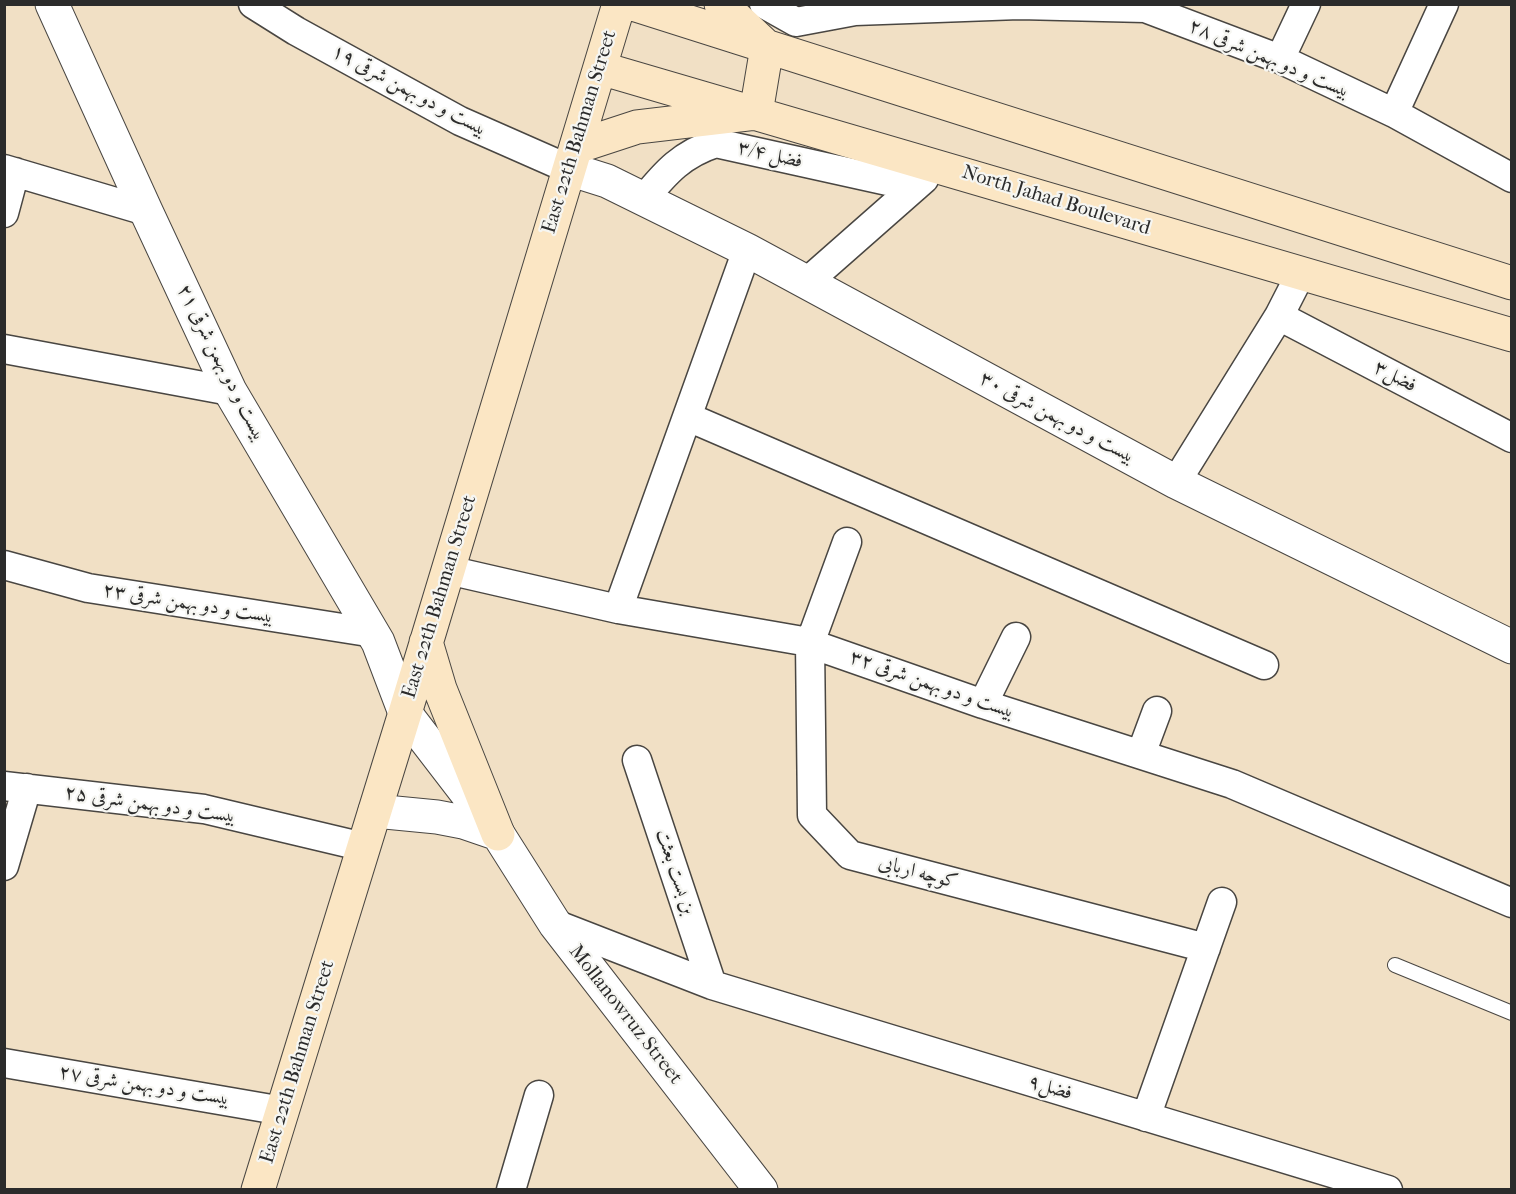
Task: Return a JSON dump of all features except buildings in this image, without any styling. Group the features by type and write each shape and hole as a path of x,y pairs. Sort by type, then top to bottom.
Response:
{"main road":[{"name":"East 22th Bahman Street","path":"258,1190 619,4"},
{"path":"633,4 1512,283"},
{"path":"721,4 767,47"},
{"path":"573,158 637,127 756,113 767,47"},
{"name":"North Jahad Boulevard","path":"600,68 939,166 1300,275 1512,335"},
{"path":"426,642 443,698 498,834"}],"street":[{"name":"بیست و دو بهمن شرقی ۲۱","path":"52,4 230,391 374,633 405,713"},
{"name":"بیست و دو بهمن شرقی ۱۹","path":"253,4 296,31 460,121 573,158"},
{"name":"بیست و دو بهمن شرقی ۲۸","path":"764,4 796,22 855,8 1019,5 1146,6 1280,59 1394,113 1511,184"},
{"path":"1280,59 1306,4"},
{"path":"1394,113 1444,4"},
{"name":"فضل ۳/۴","path":"644,199 678,162 696,150 716,142 915,187"},
{"name":"بیست و دو بهمن شرقی ۳۰","path":"573,158 607,181 747,250 1176,482 1512,648"},
{"path":"807,282 939,166"},
{"path":"4,213 10,170 146,212"},
{"path":"618,609 747,250"},
{"path":"1176,482 1279,316 1300,275"},
{"name":"فضل۳","path":"1279,316 1512,438"},
{"path":"4,350 230,391"},
{"path":"688,417 1264,665"},
{"path":"810,644 846,542"},
{"name":"بیست و دو بهمن شرقی ۲۳","path":"4,565 88,588 374,633"},
{"name":"بیست و دو بهمن شرقی ۳۲","path":"448,570 618,609 810,644 983,704 1232,784 1512,903"},
{"path":"983,704 1016,637"},
{"name":"کوچه اربابی","path":"810,644 812,815 850,855 1206,948"},
{"path":"1142,754 1157,711"},
{"name":"Mollanowruz Street","path":"405,713 498,834 555,924 761,1190"},
{"name":"بن بست بعثت","path":"637,760 712,985"},
{"path":"4,866 16,787"},
{"name":"بیست و دو بهمن شرقی ۲۵","path":"16,787 204,809 364,847"},
{"path":"375,811 437,817 463,822 498,834"},
{"path":"1146,1117 1222,902"},
{"name":"فضل۹","path":"555,924 712,985 1388,1190"},
{"name":"بیست و دو بهمن شرقی ۲۷","path":"4,1063 283,1111"},
{"path":"511,1190 539,1095"}],"lane":[{"path":"1395,965 1512,1012"}]}
